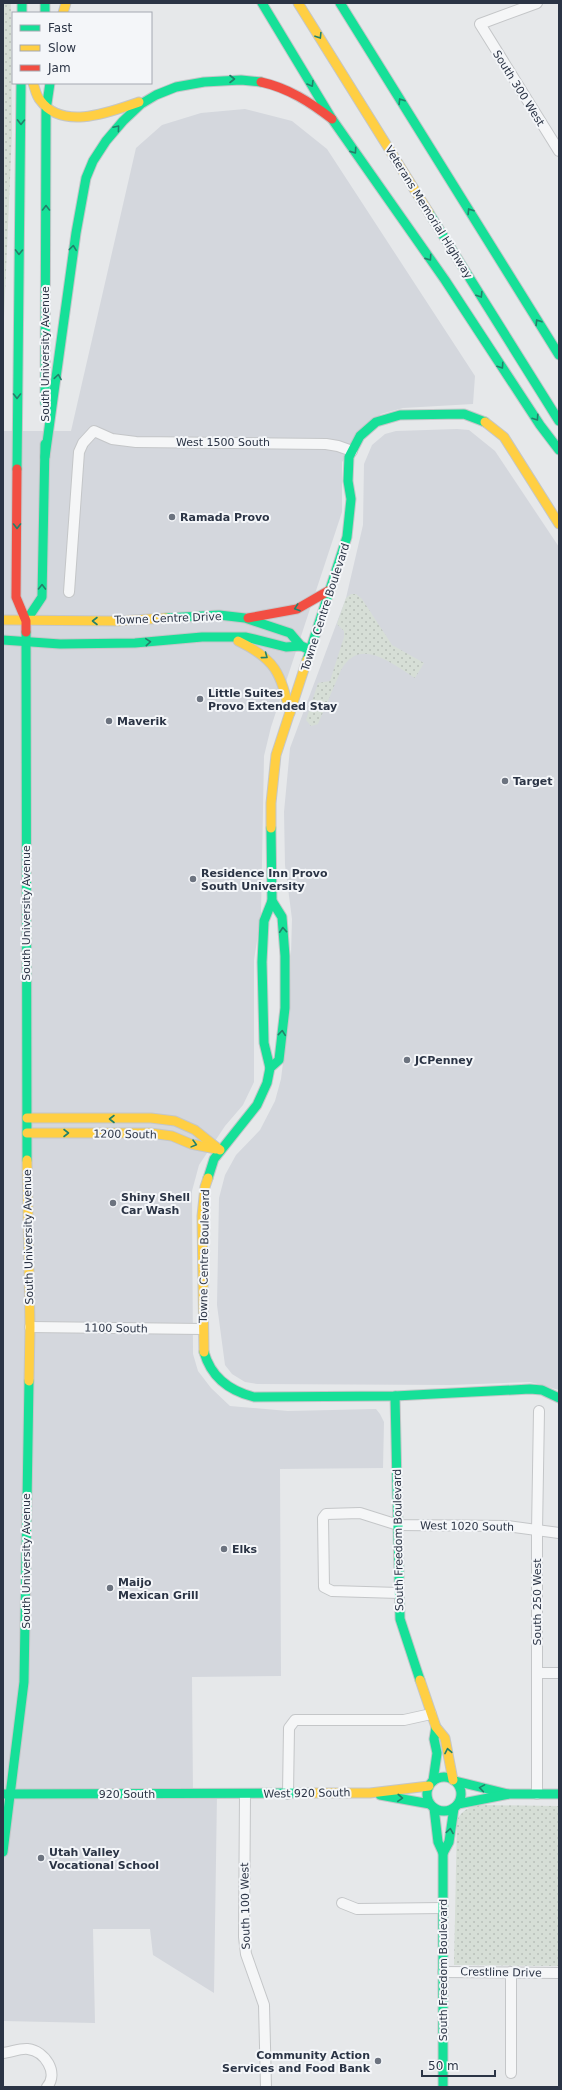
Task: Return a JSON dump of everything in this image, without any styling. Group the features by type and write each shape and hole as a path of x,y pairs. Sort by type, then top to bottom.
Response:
{"main road":[{"path":"262,3 332,119 445,280 540,424 559,450"},
{"name":"Veterans Memorial Highway","path":"298,3 559,421"},
{"path":"340,3 559,355"},
{"path":"33,84 39,102 46,110 63,116 90,116 110,112 179,86 230,79 257,81 286,88 311,101 332,119"},
{"name":"South University Avenue","path":"3,1852 6,1794 22,1701 26,1642 25,1524 30,1327 27,1133 26,621 16,597 21,84"},
{"name":"South University Avenue","path":"26,621 42,597 45,457 46,84"},
{"path":"46,110 50,84"},
{"path":"45,457 59,370 75,234 88,171 98,151 119,126 150,98"},
{"name":"Towne Centre Boulevard","path":"559,524 504,437 491,425 476,417 450,413 400,415 385,418 368,428 360,436 352,451 348,481 350,519 347,537 290,714 278,745 272,779 272,901 282,917 285,998 279,1060 270,1068 267,1082 258,1105 214,1159 208,1174 203,1196 204,1353 209,1366 224,1384 241,1394 266,1398 396,1396 466,1391 530,1389 542,1390 559,1398"},
{"path":"246,618 297,609 330,590"},
{"name":"Towne Centre Drive","path":"3,620 117,621 197,615 246,618 290,632 301,646"},
{"name":"Towne Centre Drive","path":"3,640 60,644 135,643 202,637 246,637 286,647 301,646 311,650"},
{"path":"230,637 267,656 276,668 290,714"},
{"path":"270,1068 264,1043 262,969 264,921 272,901"},
{"name":"1200 South","path":"27,1118 151,1118 175,1122 195,1130 220,1150"},
{"name":"1200 South","path":"27,1133 150,1133 172,1136 191,1144 220,1150"},
{"name":"South Freedom Boulevard","path":"396,1396 399,1592 402,1626 431,1714 436,1727 445,1738 454,1780"},
{"name":"South Freedom Boulevard","path":"431,1784 437,1753 434,1739 436,1727"},
{"path":"509,1794 454,1780 439,1778 431,1784 427,1793 432,1806 444,1811 456,1806 509,1794 559,1794"},
{"path":"454,1780 461,1794 456,1806"},
{"name":"West 920 South","path":"245,1794 370,1792 431,1784"},
{"name":"West 920 South","path":"370,1792 432,1806"},
{"name":"920 South","path":"6,1794 245,1794"},
{"name":"South Freedom Boulevard","path":"432,1806 438,1842 443,1853 443,2087"},
{"name":"South Freedom Boulevard","path":"443,1853 449,1842 456,1806"}],"street":[{"name":"South 300 West","path":"536,3 480,24 559,152"},
{"name":"West 1500 South","path":"69,592 79,452 83,443 94,431 112,439 136,442 326,444 352,451"},
{"name":"1100 South","path":"30,1327 203,1329"},
{"name":"South 250 West","path":"537,1794 537,1531 539,1411"},
{"name":"West 1020 South","path":"399,1592 326,1589 324,1587 323,1518 326,1514 360,1513 398,1525 507,1526 559,1533"},
{"path":"537,1673 559,1673"},
{"path":"288,1794 289,1728 295,1720 404,1720 431,1714"},
{"name":"South 100 West","path":"245,1794 244,1938 246,1954 264,2005 266,2087"},
{"path":"342,1903 357,1909 443,1908"},
{"name":"Crestline Drive","path":"443,1972 559,1973"},
{"path":"511,1972 511,2072"},
{"path":"3,2053 28,2049 42,2055 49,2063 51,2074 50,2084 47,2087"}],"shaded area":[{"path":"3,3 11,3 12,133 3,341"},
{"path":"245,109 292,121 327,149 475,376 473,404 403,408 381,414 342,462 342,512 271,727 264,756 261,915 254,960 254,1082 243,1105 225,1126 199,1165 192,1191 193,1354 198,1371 211,1388 230,1406 288,1411 376,1409 384,1422 383,1468 280,1469 281,1676 192,1677 193,1794 217,1794 214,1993 153,1955 150,1929 93,1929 95,2023 3,2021 3,431 71,431 136,148 162,125 201,113"},
{"path":"469,430 495,451 559,547 559,1390 530,1382 450,1385 257,1384 245,1382 232,1374 225,1365 217,1305 219,1198 225,1175 236,1155 260,1130 275,1101 281,1079 290,991 292,919 285,865 284,812 290,748 346,598 363,525 364,464 372,445 385,434 396,431"},
{"path":"351,594 356,594 362,599 392,645 424,663 415,678 386,660 376,656 367,654 357,655 349,660 341,670 318,724 311,726 306,720 318,683 330,681 344,637 344,631 337,624 346,598"},
{"path":"480,1805 559,1806 559,1966 454,1965 457,1820 466,1810"}],"traffic: fast":[{"path":"22,3 22,12"},
{"path":"45,3 45,12"},
{"path":"262,3 332,119 445,280 540,425 559,450"},
{"path":"340,3 559,355"},
{"path":"45,457 76,233 86,178 93,161 106,141 123,121 141,104 156,95 176,87 204,82 241,80 261,82"},
{"path":"17,469 21,84"},
{"path":"45,403 46,110 50,84"},
{"path":"429,213 559,421"},
{"path":"307,660 347,537 351,499 348,481 349,457 360,436 376,422 400,415 464,414 485,422"},
{"path":"26,621 42,597 45,444"},
{"path":"166,618 219,615 245,618 290,633 301,646"},
{"path":"26,632 27,1160"},
{"path":"3,640 60,644 135,643 202,637 246,637 286,647 301,646 311,650"},
{"path":"208,1178 214,1159 257,1105 267,1083 270,1068 279,1060 285,1008 285,956 282,917 272,901 271,828"},
{"path":"270,1068 264,1043 262,962 264,921 272,901"},
{"path":"204,1352 211,1369 223,1382 237,1391 254,1397 395,1396 530,1389 542,1390 559,1398"},
{"path":"3,1852 24,1682 29,1381"},
{"path":"395,1396 400,1619 420,1680"},
{"path":"433,1781 437,1753 434,1739 436,1727"},
{"path":"447,1777 456,1782 460,1787 461,1794 460,1801 456,1806 451,1810 441,1811 437,1810 428,1801 427,1791 428,1787 437,1778 447,1777"},
{"path":"455,1781 508,1794"},
{"path":"3,1794 310,1793"},
{"path":"458,1804 509,1794 559,1794"},
{"path":"380,1795 430,1804"},
{"path":"434,1808 438,1842 443,1853 443,2087"},
{"path":"443,1853 449,1842 454,1808"}],"traffic: slow":[{"path":"63,12 66,3"},
{"path":"298,3 429,213"},
{"path":"33,84 40,100 49,109 61,115 73,117 101,114 139,102"},
{"path":"485,422 504,437 559,524"},
{"path":"3,620 117,621 166,618"},
{"path":"238,641 261,655 275,669 283,688 290,713"},
{"path":"271,828 271,803 276,755 307,660"},
{"path":"27,1118 151,1118 175,1121 195,1130 220,1150"},
{"path":"27,1133 150,1133 172,1136 191,1144 216,1149"},
{"path":"27,1160 30,1327 29,1381"},
{"path":"204,1352 202,1216 205,1187 208,1178"},
{"path":"420,1680 436,1727 445,1738 453,1780"},
{"path":"310,1793 370,1793 429,1786"}],"traffic: jam":[{"path":"261,82 298,96 332,119"},
{"path":"17,469 16,597 26,621 26,632"},
{"path":"248,618 297,609 330,590"}],"place":[{"name":"Ramada Provo","path":"172,517"},
{"name":"Little Suites Provo Extended Stay","path":"200,699"},
{"name":"Maverik","path":"109,721"},
{"name":"Target","path":"505,781"},
{"name":"Residence Inn Provo South University","path":"193,879"},
{"name":"JCPenney","path":"407,1060"},
{"name":"Shiny Shell Car Wash","path":"113,1203"},
{"name":"Elks","path":"224,1549"},
{"name":"Maijo Mexican Grill","path":"110,1588"},
{"name":"Utah Valley Vocational School","path":"41,1858"},
{"name":"Community Action Services and Food Bank","path":"378,2061"}]}
